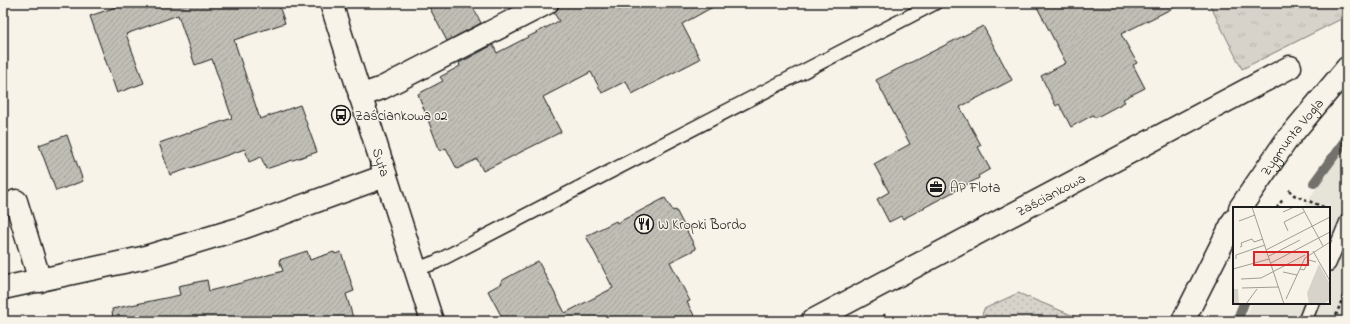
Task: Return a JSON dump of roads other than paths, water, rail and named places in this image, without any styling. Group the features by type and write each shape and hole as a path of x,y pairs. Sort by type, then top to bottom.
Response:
{"street":[{"name":"Syta","path":"330,3 432,321"},
{"path":"360,96 382,88 547,3"},
{"name":"Zaściankowa","path":"812,321 1290,67"},
{"name":"Zygmunta Vogla","path":"1241,207 1286,141 1347,68"},
{"path":"3,288 149,256 245,227 385,176"},
{"path":"16,201 40,281"},
{"path":"1182,321 1233,222"}],"lane":[{"path":"415,270 457,251 935,3"},
{"path":"1330,262 1347,221"},
{"path":"1304,321 1312,304"}],"waterway":[{"path":"1314,183 1347,138"},
{"path":"1237,321 1244,304"}],"place":[{"name":"Zaściankowa 02","path":"341,115"},
{"name":"AP Flota","path":"936,187"},
{"name":"W Kropki Bordo","path":"644,224"}]}
